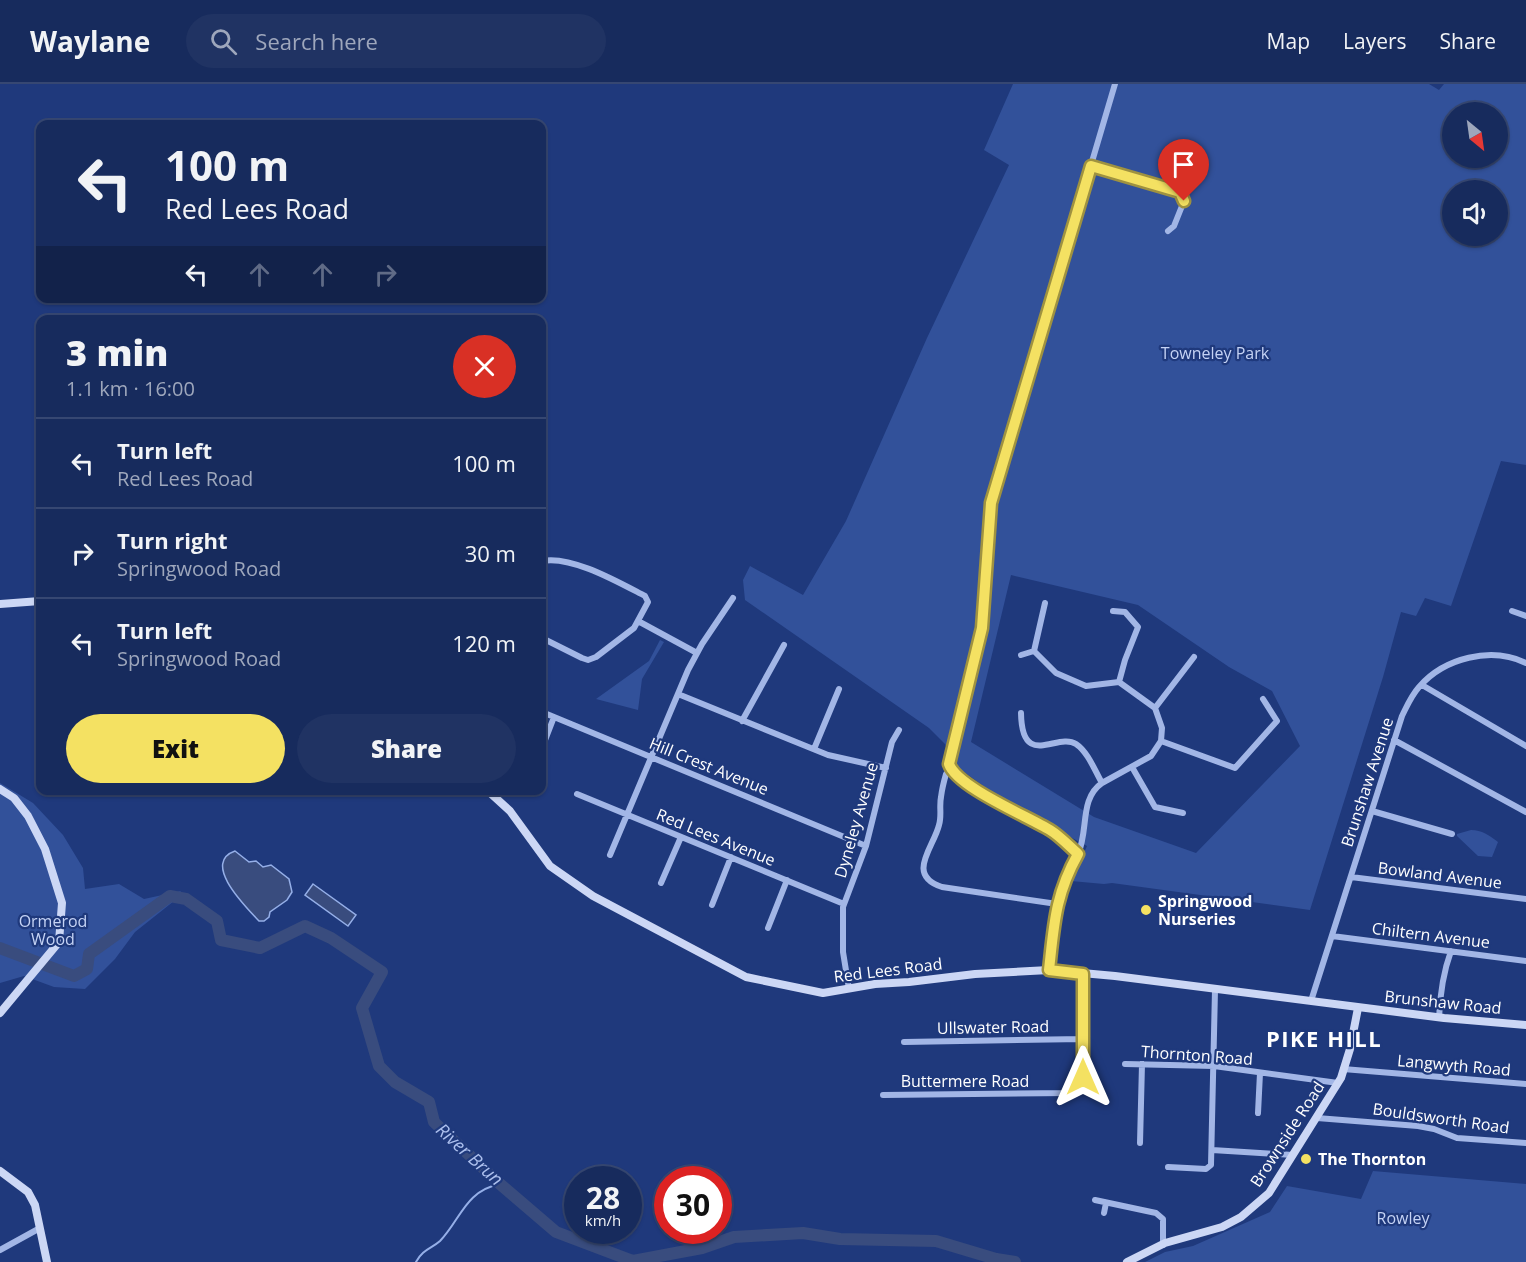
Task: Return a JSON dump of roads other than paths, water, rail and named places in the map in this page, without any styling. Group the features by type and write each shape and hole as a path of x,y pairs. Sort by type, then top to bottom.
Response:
{"street":[{"path":"1078,854 1052,831 979,792 956,773 949,764 982,628 991,503 1115,84"},
{"path":"1091,166 1180,192 1184,201 1174,226 1168,231"},
{"path":"546,560 554,558 602,574 645,596 648,602 638,621 626,634 596,657 588,660 546,640"},
{"path":"610,855 697,653 733,598"},
{"path":"0,604 36,601"},
{"path":"1034,651 1045,603"},
{"path":"1113,611 1125,612 1138,627 1119,682"},
{"path":"1512,611 1526,616"},
{"path":"638,621 697,653"},
{"path":"742,721 784,645"},
{"path":"1021,655 1034,651"},
{"path":"1034,651 1056,673 1086,686 1119,682 1155,708 1162,728 1161,741 1151,756 1102,783 1089,798 1083,844 1066,876 1057,904 1049,970"},
{"name":"Brunshaw Avenue","path":"1311,1001 1394,740 1412,696 1437,672 1471,657 1503,655 1526,663"},
{"path":"1155,708 1194,657"},
{"path":"1422,685 1526,746"},
{"path":"814,749 839,689"},
{"path":"678,694 828,755 886,768"},
{"path":"1161,741 1234,768 1277,721 1263,699"},
{"name":"Hill Crest Avenue","path":"546,714 866,846"},
{"path":"1021,714 1021,729 1028,741 1040,746 1071,742 1078,745 1102,783"},
{"path":"546,738 554,717"},
{"name":"Dyneley Avenue","path":"849,989 843,952 844,904 866,846 895,735 899,730"},
{"path":"1394,740 1526,812"},
{"path":"1132,767 1155,807 1183,813"},
{"path":"946,774 940,798 940,822 923,866 925,876 932,884 942,887 1057,904"},
{"path":"0,789 14,798 28,816 45,849 62,903 59,942 0,1012"},
{"name":"Red Lees Avenue","path":"578,794 844,904"},
{"name":"Red Lees Road","path":"492,795 510,812 550,866 592,896 746,977 823,993 875,984 975,974 1049,970 1115,976 1358,1008"},
{"path":"1372,811 1452,834"},
{"path":"661,883 681,837"},
{"path":"712,905 730,857"},
{"name":"Bowland Avenue","path":"1351,877 1526,899"},
{"path":"768,928 787,880"},
{"name":"Chiltern Avenue","path":"1332,936 1526,961"},
{"path":"1439,1018 1445,968 1451,951"},
{"path":"1083,974 1083,1039"},
{"path":"1168,1167 1206,1169 1211,1165 1215,990"},
{"name":"Brunshaw Road","path":"1358,1008 1526,1026"},
{"name":"Brownside Road","path":"1127,1262 1163,1245 1222,1227 1241,1217 1269,1193 1338,1083 1350,1049 1358,1008"},
{"name":"Ullswater Road","path":"904,1042 1083,1039"},
{"name":"Buttermere Road","path":"883,1095 1079,1091 1083,1039"},
{"name":"Thornton Road","path":"1125,1064 1214,1066 1338,1083"},
{"path":"1140,1143 1142,1064"},
{"name":"Langwyth Road","path":"1344,1069 1526,1084"},
{"path":"1258,1113 1260,1072"},
{"name":"Bouldsworth Road","path":"1317,1118 1418,1126 1434,1129 1457,1138 1526,1143"},
{"path":"1212,1150 1293,1155"},
{"path":"0,1171 28,1192 35,1205 47,1262"},
{"path":"1095,1200 1161,1216 1163,1245"},
{"path":"1104,1214 1106,1203"},
{"path":"0,1250 40,1228"}],"waterway":[{"name":"River Brun","path":"0,948 74,976 87,969 89,954 170,896 186,899 217,921 221,940 260,948 305,926 331,938 382,972 362,1008 379,1066 395,1082 429,1102 434,1122 500,1184 556,1232 633,1261 702,1248 734,1237 803,1233 840,1239 936,1241 996,1259 1015,1262"},
{"path":"416,1262 424,1252 447,1233 471,1199 488,1188 500,1184"}],"place":[{"name":"Springwood Nurseries","path":"1146,910"},
{"name":"The Thornton","path":"1306,1159"}],"district":[{"name":"PIKE HILL","path":"1324,1038"}],"park label":[{"name":"Towneley Park","path":"1215,353"},
{"name":"Ormerod Wood","path":"53,930"},
{"name":"Rowley","path":"1403,1218"}]}
